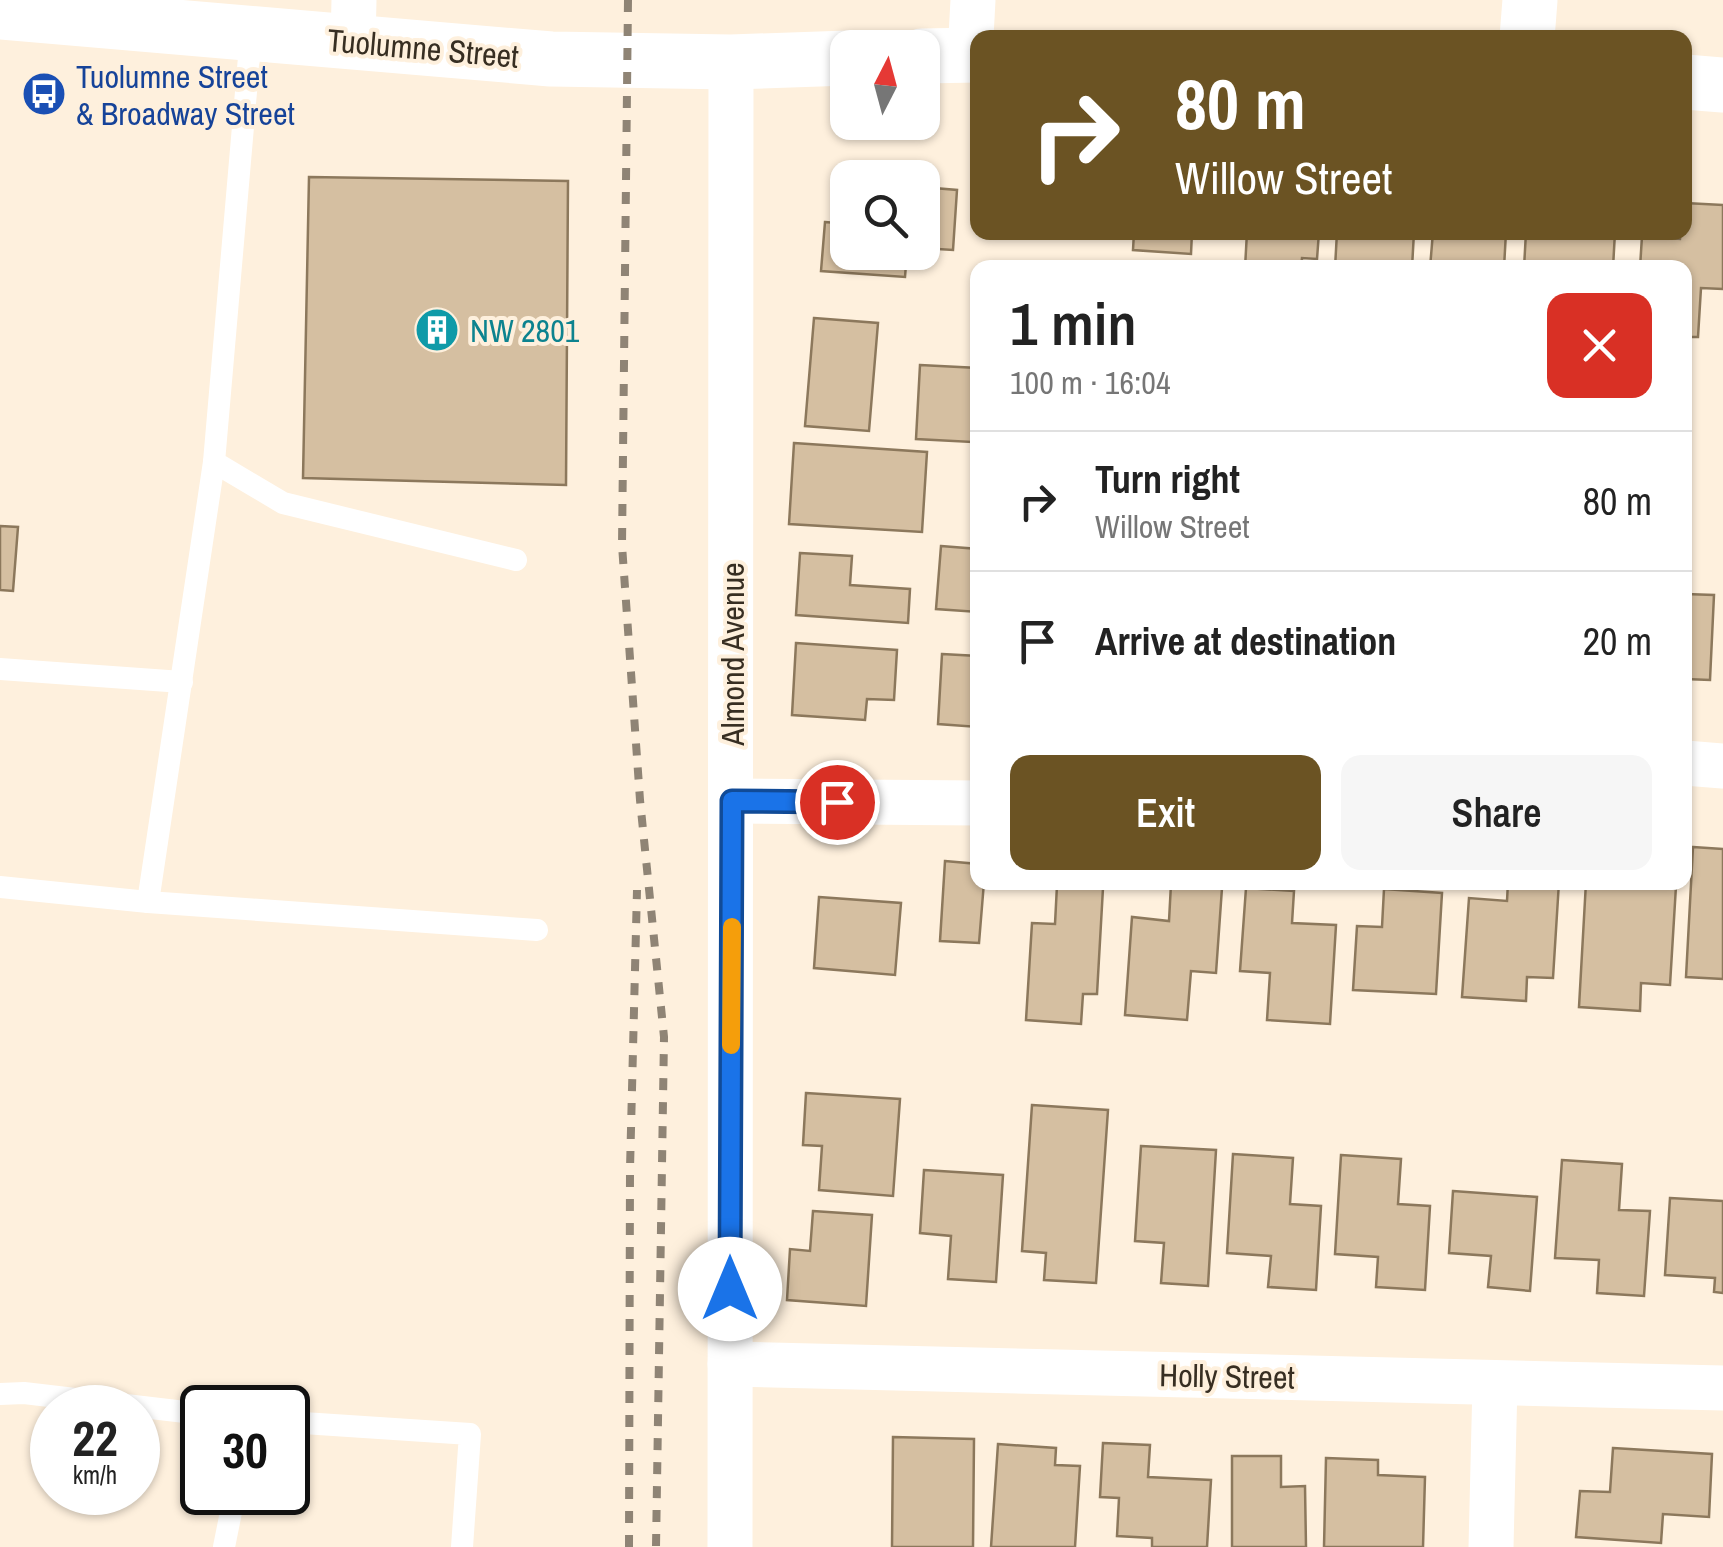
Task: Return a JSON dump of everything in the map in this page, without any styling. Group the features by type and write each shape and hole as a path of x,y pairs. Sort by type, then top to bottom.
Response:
{"main road":[{"path":"1528,30 1530,0"},
{"name":"Tuolumne Street","path":"0,12 251,34 353,22 552,59 730,62 830,59"},
{"path":"1692,83 1723,85"}],"street":[{"path":"957,55 972,0"},
{"name":"Almond Avenue","path":"730,62 730,1547"},
{"path":"1692,764 1723,766"},
{"path":"732,801 970,803"},
{"name":"Holly Street","path":"730,1364 1723,1388"},
{"path":"1491,1547 1495,1383"}],"lane":[{"path":"148,902 214,462 251,34"},
{"path":"214,462 284,503 516,560"},
{"path":"0,670 182,682"},
{"path":"0,887 148,902 537,930"},
{"path":"12,1393 180,1412"},
{"path":"310,1423 470,1434 462,1547"},
{"path":"224,1547 231,1515"}],"building":[{"name":"NW 2801","path":"309,177 568,181 566,485 303,478"},
{"path":"940,189 957,190 953,250 940,249"},
{"path":"1692,203 1723,205 1723,289 1701,288 1698,337 1692,337 1692,260 1640,260 1642,240 1692,240"},
{"path":"825,222 830,222 830,270 906,270 905,277 821,271"},
{"path":"1134,240 1192,240 1191,254 1133,250"},
{"path":"1247,240 1318,240 1317,259 1245,260"},
{"path":"1337,240 1414,240 1412,260 1335,260"},
{"path":"1432,240 1506,240 1504,260 1431,260"},
{"path":"1526,240 1615,240 1613,260 1524,260"},
{"path":"814,318 878,323 869,431 805,426"},
{"path":"920,365 970,368 970,442 916,439"},
{"path":"794,443 927,452 922,532 789,524"},
{"path":"0,526 18,527 13,591 0,590"},
{"path":"941,546 970,548 970,611 936,609"},
{"path":"800,553 852,556 850,585 910,589 908,623 796,615"},
{"path":"1692,594 1714,595 1710,680 1692,679"},
{"path":"796,643 897,650 894,700 867,699 865,720 792,715"},
{"path":"942,654 970,656 970,726 938,724"},
{"path":"1693,847 1723,849 1723,979 1686,977"},
{"path":"945,861 970,863 970,890 983,890 979,943 940,941"},
{"path":"1057,890 1103,890 1097,994 1083,994 1081,1024 1026,1020 1032,923 1055,924"},
{"path":"1171,890 1222,890 1216,973 1191,971 1187,1020 1125,1015 1132,917 1169,921"},
{"path":"1246,890 1294,891 1292,923 1336,925 1330,1024 1267,1020 1270,973 1240,971"},
{"path":"1384,890 1442,893 1436,994 1353,990 1357,926 1382,927"},
{"path":"1508,890 1558,890 1553,978 1527,977 1526,1001 1462,997 1469,898 1507,901"},
{"path":"1586,890 1676,890 1670,985 1641,983 1640,1011 1579,1007"},
{"path":"819,897 901,903 895,975 814,968"},
{"path":"806,1093 900,1099 893,1196 819,1190 822,1146 803,1145"},
{"path":"1032,1105 1108,1110 1096,1283 1044,1280 1046,1253 1022,1251"},
{"path":"1141,1146 1216,1150 1208,1286 1161,1283 1164,1243 1135,1241"},
{"path":"1233,1154 1293,1158 1290,1204 1321,1206 1316,1290 1268,1287 1271,1256 1227,1253"},
{"path":"1341,1155 1401,1159 1398,1204 1430,1206 1425,1290 1376,1287 1378,1257 1335,1254"},
{"path":"1562,1160 1622,1164 1619,1210 1650,1211 1644,1296 1597,1293 1599,1260 1555,1258"},
{"path":"924,1170 1003,1175 996,1282 948,1279 951,1236 920,1233"},
{"path":"1453,1191 1537,1197 1530,1291 1488,1287 1491,1256 1449,1253"},
{"path":"1670,1198 1723,1201 1723,1293 1714,1292 1715,1278 1665,1275"},
{"path":"813,1211 872,1215 866,1306 787,1300 790,1249 810,1251"},
{"path":"893,1437 974,1439 973,1547 892,1547"},
{"path":"1103,1443 1150,1445 1148,1477 1211,1480 1207,1547 1152,1547 1152,1538 1117,1536 1119,1498 1100,1497"},
{"path":"998,1444 1056,1448 1055,1465 1080,1466 1075,1547 991,1547"},
{"path":"1613,1448 1712,1454 1709,1517 1663,1514 1661,1543 1576,1537 1580,1491 1610,1492"},
{"path":"1232,1456 1281,1456 1281,1487 1305,1486 1306,1547 1232,1547"},
{"path":"1326,1458 1378,1460 1378,1475 1425,1477 1423,1547 1324,1547"}],"railway":[{"path":"628,0 622,545 640,800 664,1037 656,1547"},
{"path":"629,1547 630,1169 637,890"}],"slow traffic":[{"path":"731,1045 732,927"}],"place":[{"name":"Tuolumne Street & Broadway Street","path":"44,94"},
{"name":"NW 2801","path":"437,330"}],"route":[{"path":"730,1289 732,801 837,802"}]}
